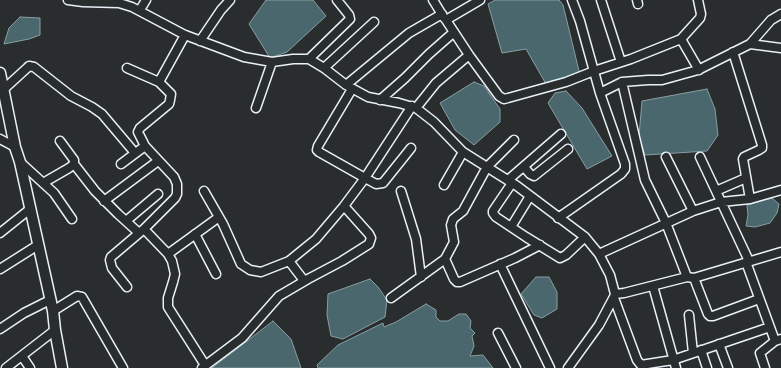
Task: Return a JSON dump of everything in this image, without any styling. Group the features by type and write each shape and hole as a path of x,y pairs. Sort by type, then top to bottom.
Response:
{"main road":[{"path":"0,73 15,147 20,162 53,311 62,368"}],"street":[{"path":"68,0 83,2 120,2 140,10 185,35 244,57 272,62 293,59 309,60 324,68 349,87 368,97 414,107 438,126 463,152 510,182 585,237 599,254 610,275 614,296 639,364 645,365 673,360 770,327"},
{"path":"140,10 146,0"},
{"path":"200,41 221,10 230,0"},
{"path":"309,60 350,19 349,15 337,0"},
{"path":"433,0 469,55 499,96 504,99 566,82 681,39 700,18 701,14 698,0"},
{"path":"558,218 626,169 600,94 580,21 572,0"},
{"path":"601,0 621,62"},
{"path":"411,148 383,183 376,184 317,150 349,87 404,37 476,1"},
{"path":"600,94 622,82 662,80 700,70 750,44 771,20 781,14"},
{"path":"324,68 374,22"},
{"path":"380,100 454,32"},
{"path":"159,82 185,35"},
{"path":"681,39 700,70"},
{"path":"750,44 781,48"},
{"path":"733,52 762,145 762,148 744,157 743,159 750,199"},
{"path":"204,191 219,217 241,264 244,267 254,272 261,272 289,261 316,239 344,206 414,107 436,83 469,55"},
{"path":"256,108 272,62"},
{"path":"4,89 27,68 30,66 34,67 71,96 102,114 135,153"},
{"path":"127,68 159,82 170,94 171,97 169,104 140,128 138,135 144,146 174,177 177,184 177,194 175,198 142,231 114,253 110,260 112,268 127,287"},
{"path":"622,82 643,175 708,314 713,316 759,299"},
{"path":"561,134 524,166 510,182 493,213 496,217 526,238 560,258 566,255 585,237"},
{"path":"0,139 15,147"},
{"path":"391,298 445,259 454,242 452,222 463,210 487,166 514,140"},
{"path":"60,141 74,160 74,164 104,201 126,221 142,231 168,254 172,261 175,274 168,298 168,307 204,366 242,338 279,296 361,250 370,241 371,238 369,234 344,206"},
{"path":"121,164 144,146"},
{"path":"524,166 530,174 534,176 568,149"},
{"path":"444,185 463,152"},
{"path":"666,157 693,211"},
{"path":"700,157 748,262 759,299 770,327 778,340 760,353 765,368"},
{"path":"104,201 158,161"},
{"path":"20,162 58,198 72,219"},
{"path":"43,183 74,164"},
{"path":"716,191 746,178"},
{"path":"599,254 693,211 721,202 750,199 781,190"},
{"path":"401,191 416,239 421,277"},
{"path":"126,221 158,194"},
{"path":"511,227 530,196"},
{"path":"1,230 30,209"},
{"path":"168,254 219,217"},
{"path":"195,234 216,274"},
{"path":"0,269 38,245"},
{"path":"445,259 454,279 457,282 515,258 540,245"},
{"path":"568,368 599,326 614,296 691,278 781,252"},
{"path":"289,261 302,278 305,280 308,279"},
{"path":"500,264 550,368"},
{"path":"653,286 676,368"},
{"path":"53,311 77,296 82,297 124,368"},
{"path":"0,329 24,313 50,300"},
{"path":"689,315 697,351 707,368"},
{"path":"6,368 55,330"},
{"path":"498,332 516,368"},
{"path":"719,344 728,368"},
{"path":"22,356 30,368"}],"water":[{"path":"266,0 313,0 326,16 287,52 270,58 249,24"},
{"path":"495,0 559,0 563,5 580,75 546,84 526,49 502,53 488,4"},
{"path":"20,17 40,18 40,35 29,39 4,44 9,28"},
{"path":"474,82 484,86 500,109 500,122 474,145 455,130 440,103"},
{"path":"707,89 715,109 718,135 707,151 645,155 639,136 642,101"},
{"path":"566,91 582,108 612,156 587,169 548,103 555,93"},
{"path":"772,198 779,204 777,213 770,223 755,227 746,226 748,215 747,205"},
{"path":"536,277 549,277 557,292 557,309 542,318 534,315 521,294"},
{"path":"370,279 387,300 385,317 343,339 331,336 327,315 328,294"},
{"path":"426,304 436,310 436,317 440,321 448,321 459,314 466,314 471,321 470,328 475,333 472,336 474,346 470,356 483,355 493,368 318,368 317,365 338,345 383,323 384,327 396,322"},
{"path":"273,321 291,339 301,368 212,368"}]}
